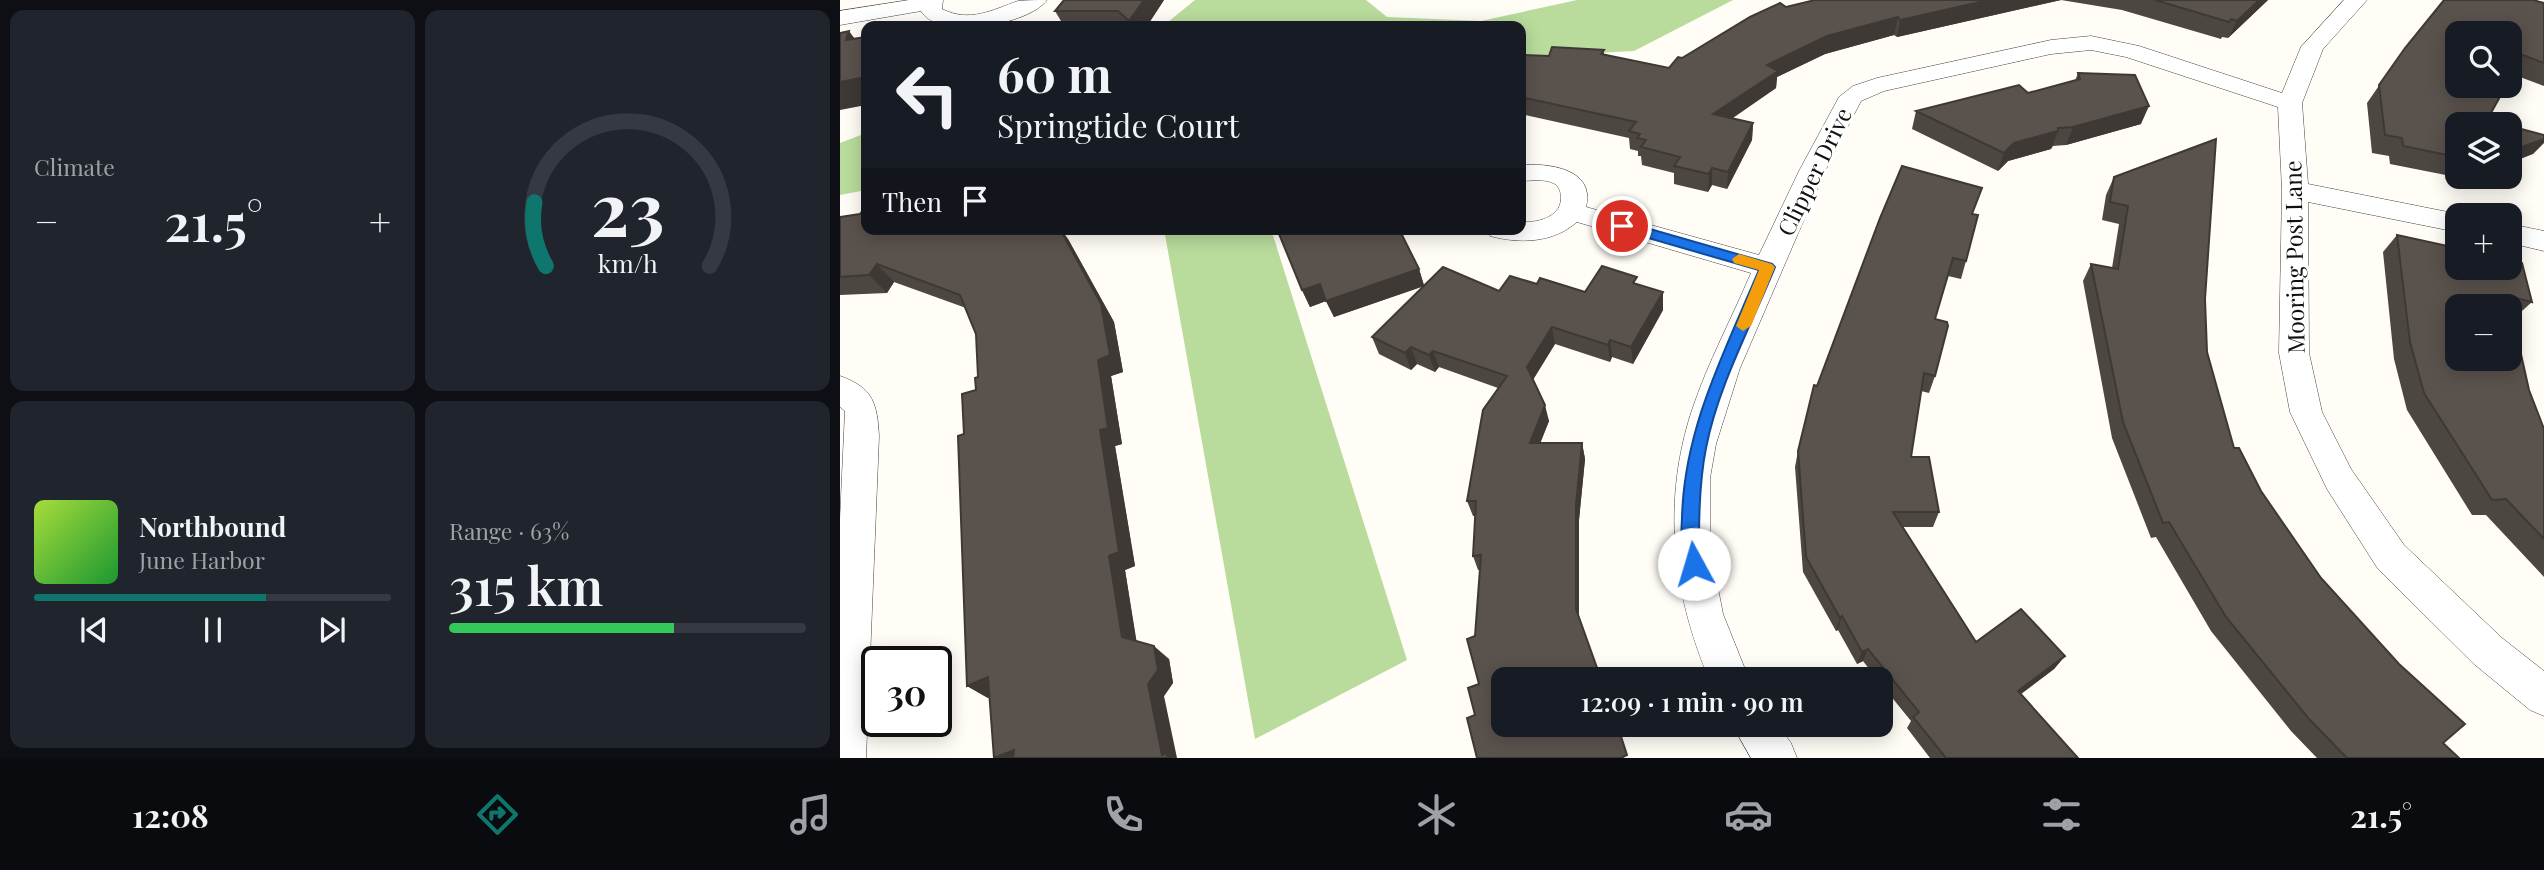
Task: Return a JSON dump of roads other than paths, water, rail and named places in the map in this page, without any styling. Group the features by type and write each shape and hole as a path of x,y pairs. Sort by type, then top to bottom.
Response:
{"street":[{"path":"840,18 931,2 932,12 941,18 976,21 1002,16 1036,0"},
{"name":"Mooring Post Lane","path":"2356,0 2312,47 2290,103 2295,190 2294,353 2306,412 2339,479 2391,557 2488,651 2544,696"},
{"name":"Clipper Drive","path":"1723,667 1702,605 1690,544 1691,489 1698,447 1708,410 1767,267 1851,97 1877,85 2051,47 2091,43 2132,51 2290,103"},
{"path":"1526,172 1558,175 1573,186 1577,201 1573,212 1562,223 1537,233 1526,234"},
{"path":"2295,190 2445,221"},
{"path":"1573,212 1767,267"},
{"path":"2522,236 2544,241"},
{"path":"840,388 861,405 862,436 845,758"},
{"path":"1761,737 1776,758"}]}
